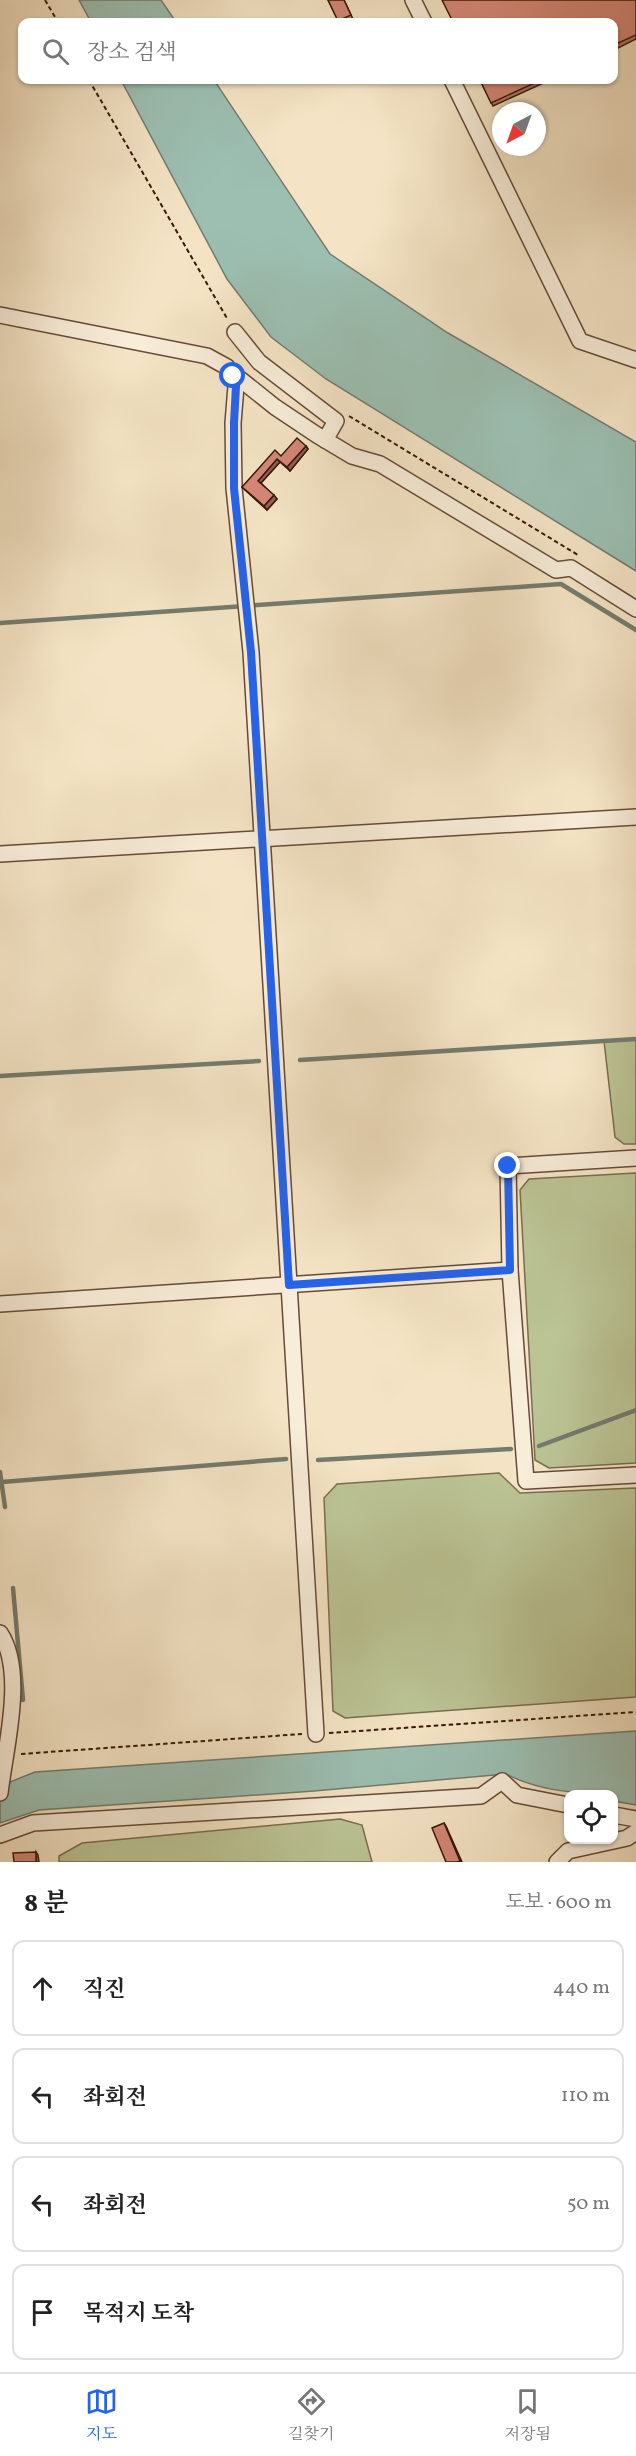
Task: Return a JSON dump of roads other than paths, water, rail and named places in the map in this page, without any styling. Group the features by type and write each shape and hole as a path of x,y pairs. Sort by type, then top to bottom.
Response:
{"street":[{"path":"413,0 422,18"},
{"path":"454,84 580,341 636,360"},
{"path":"0,315 164,345 207,356 227,367 235,381 234,488 249,631 316,1734"},
{"path":"235,333 259,362 336,421 325,440"},
{"path":"235,381 240,379 275,407 352,456 380,464 556,570 571,567 636,609"},
{"path":"0,854 636,817"},
{"path":"636,1158 508,1166 510,1270 526,1481 636,1475"},
{"path":"0,1304 510,1270"},
{"path":"0,1633 8,1645 13,1697 0,1793"},
{"path":"0,1835 33,1823 482,1796 502,1781 517,1794 564,1804"},
{"path":"618,1816 636,1819"},
{"path":"557,1862 568,1851 627,1838 636,1832"}],"waterway":[{"path":"0,623 561,584 636,630"},
{"path":"300,1060 636,1039"},
{"path":"0,1076 259,1061"},
{"path":"539,1446 636,1410"},
{"path":"318,1460 511,1449"},
{"path":"2,1482 286,1459"},
{"path":"0,1472 5,1507"},
{"path":"13,1588 23,1700"}]}
